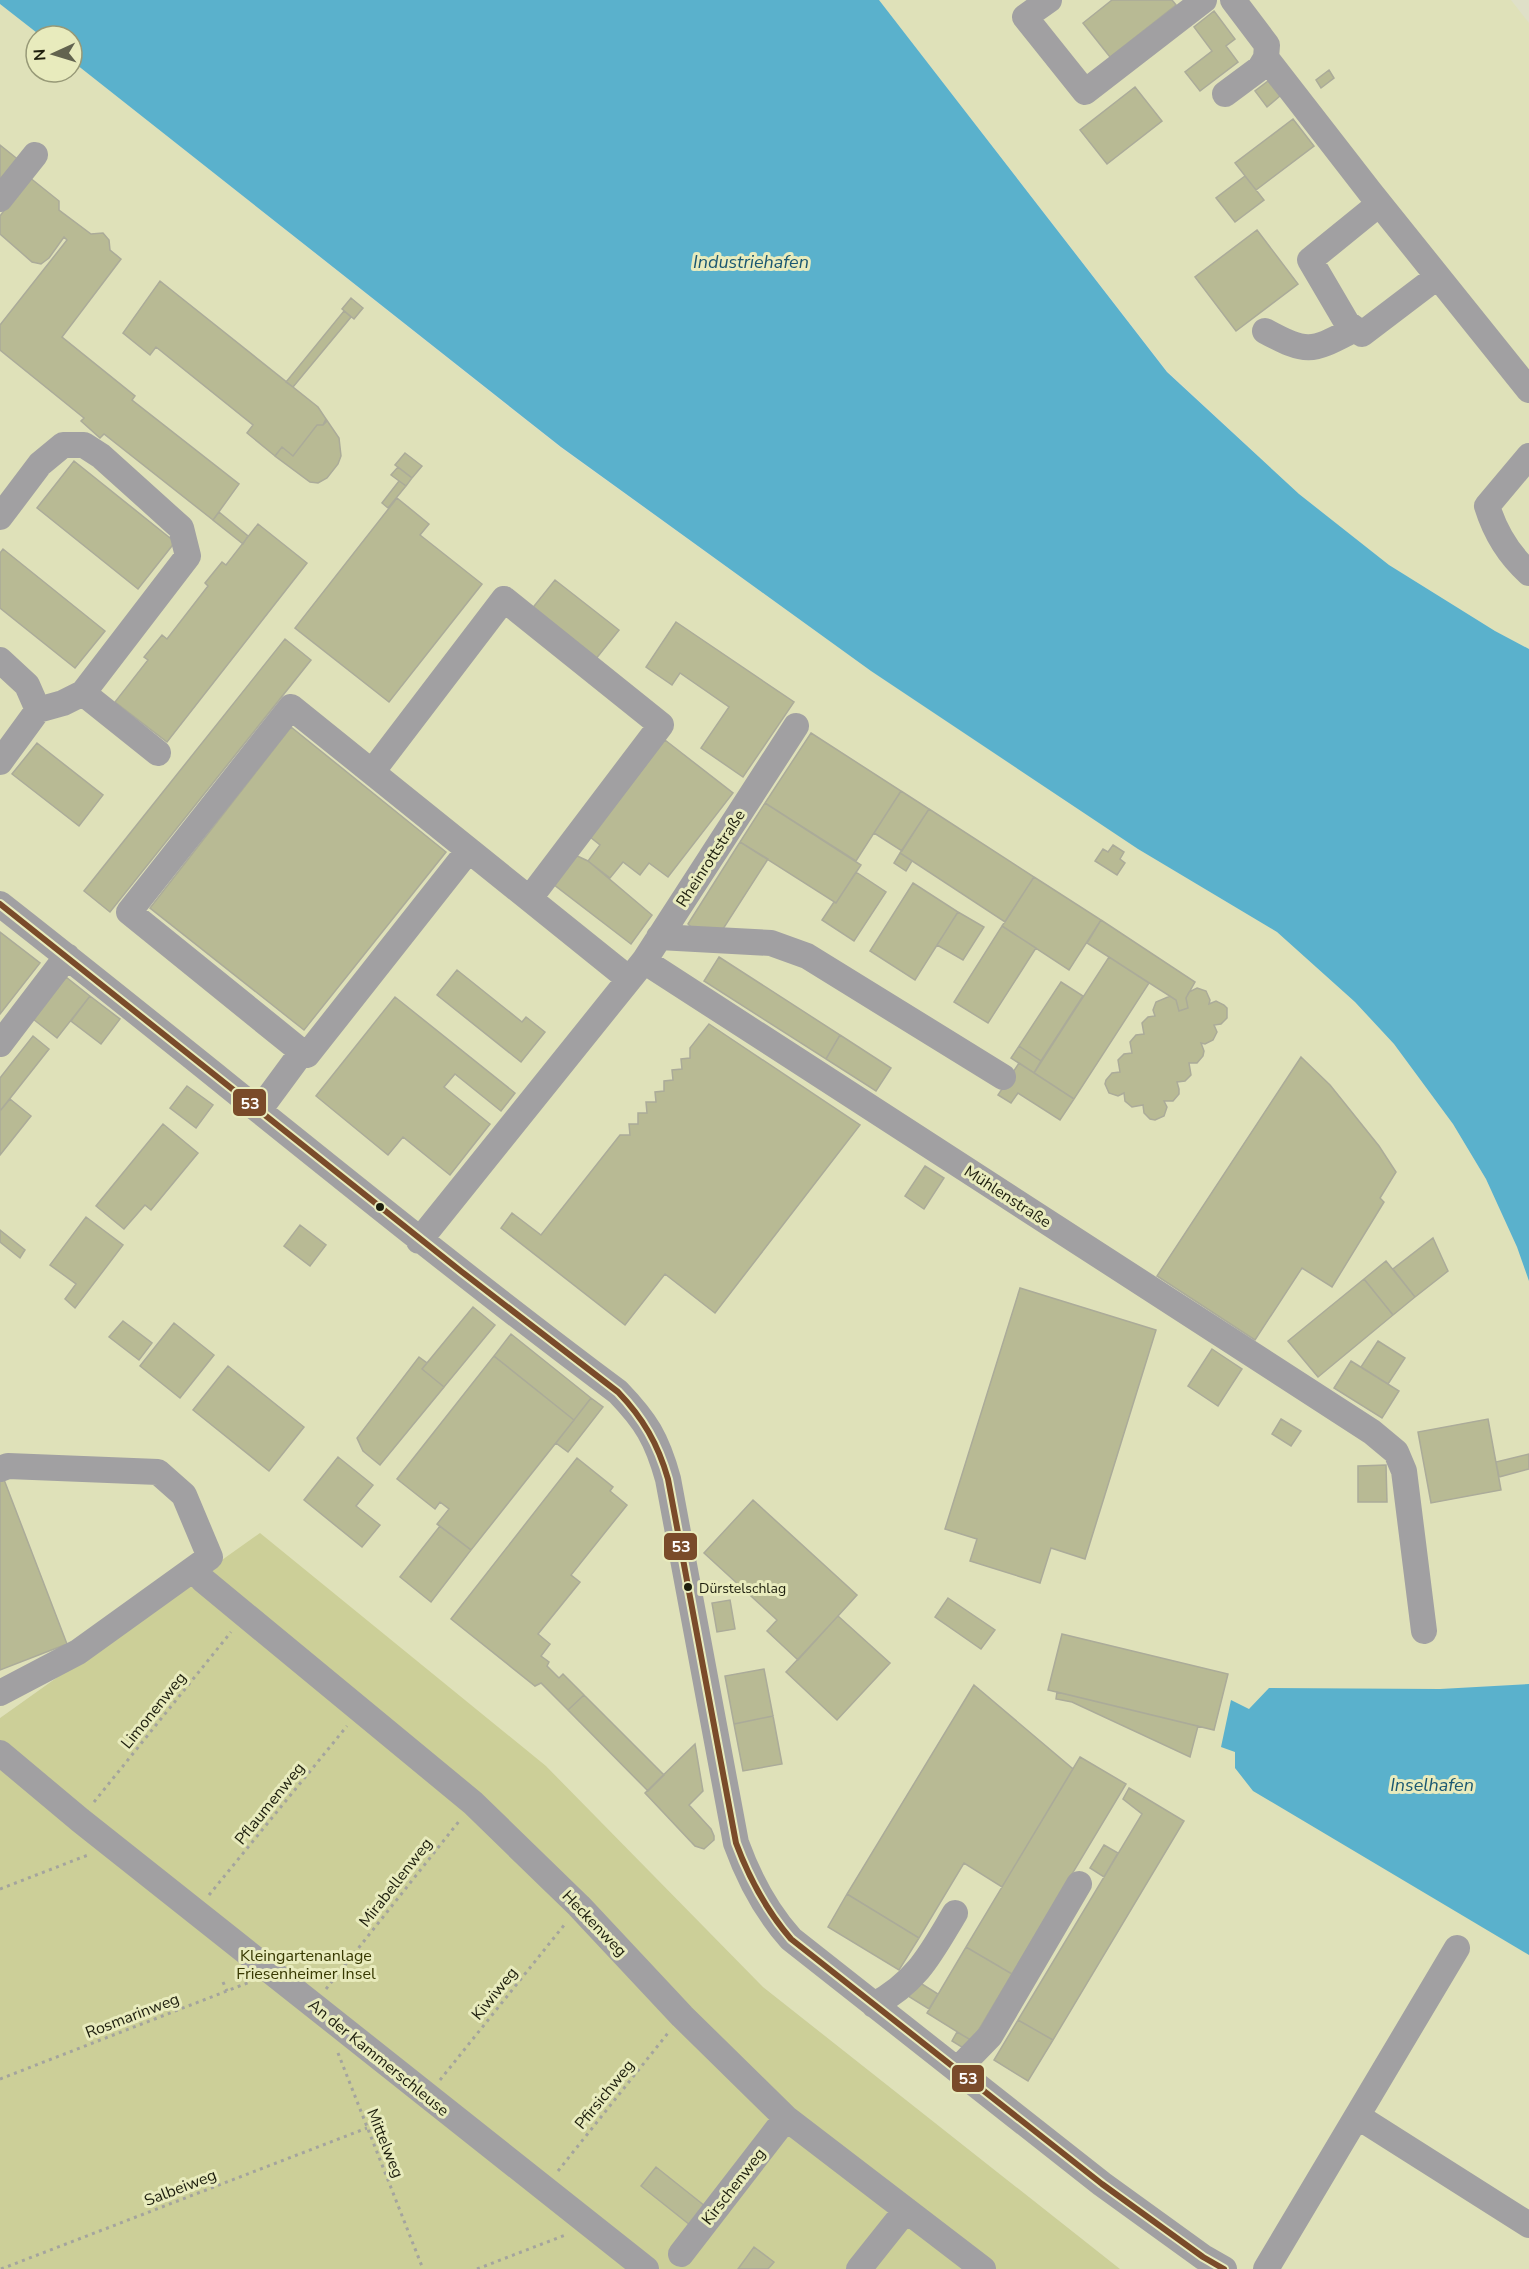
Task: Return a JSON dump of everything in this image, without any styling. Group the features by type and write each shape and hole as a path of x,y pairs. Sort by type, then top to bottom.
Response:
{"street":[{"path":"1049,0 1024,17 1085,92 1204,0"},
{"path":"1225,94 1260,68 1266,58 1267,45 1233,0"},
{"path":"1266,58 1379,204 1529,390"},
{"path":"0,199 35,155"},
{"path":"1379,204 1310,260 1347,323 1362,334 1437,277"},
{"path":"1265,331 1301,347 1318,348 1355,329"},
{"path":"0,517 40,464 63,445 84,445 101,456 181,528 188,556 82,693 63,703 38,710 0,762"},
{"path":"1529,456 1487,506 1498,533 1515,560 1529,573"},
{"path":"372,772 504,599 661,725 530,898"},
{"path":"0,660 27,685 38,710"},
{"path":"82,693 158,753"},
{"name":"Mühlenstraße","path":"302,1052 129,912 291,707 468,851 530,898 636,970 1372,1432 1396,1452 1404,1471 1424,1631"},
{"name":"Rheinrottstraße","path":"419,1241 636,970 796,726"},
{"path":"260,1109 302,1052 307,1056 468,851"},
{"path":"0,904 260,1109 419,1241 618,1392 647,1425 663,1459 736,1843 759,1897 774,1919 791,1939 1102,2184 1203,2257 1224,2269"},
{"path":"659,937 771,943 807,956 1003,1077"},
{"path":"0,1044 67,956"},
{"path":"0,1469 8,1466 158,1473 184,1495 210,1557 78,1652 0,1693"},
{"name":"Heckenweg","path":"203,1580 473,1803 579,1906 682,2016 786,2118 983,2269"},
{"name":"An der Kammerschleuse","path":"0,1754 646,2269"},
{"path":"957,2070 990,2036 1079,1884"},
{"path":"874,2005 892,1995 923,1966 955,1913"},
{"path":"1266,2269 1457,1948"},
{"path":"1357,2115 1529,2225"},
{"name":"Kirschenweg","path":"681,2254 786,2118"},
{"path":"859,2269 906,2210"}],"path":[{"name":"Limonenweg","path":"80,1820 245,1615"},
{"name":"Pflaumenweg","path":"197,1911 360,1710"},
{"name":"Mirabellenweg","path":"314,2005 473,1803"},
{"path":"0,1889 112,1845"},
{"name":"Kiwiweg","path":"427,2096 579,1906"},
{"name":"Rosmarinweg","path":"0,2079 274,1973"},
{"path":"224,1982 227,1991"},
{"name":"Pfirsichweg","path":"544,2188 682,2016"},
{"name":"Mittelweg","path":"340,2025 336,2032 338,2054 423,2269"},
{"name":"Salbeiweg","path":"1,2269 367,2128"},
{"path":"477,2269 591,2225"}],"shaded area":[{"path":"879,0 1511,0 1529,23 1529,649 1495,631 1389,565 1299,494 1167,371"},
{"path":"0,4 26,24 24,84 84,84 84,70 561,448 871,671 1138,849 1277,932 1355,1002 1394,1044 1453,1124 1486,1179 1517,1247 1529,1281 1529,1684 1440,1689 1249,1709 1231,1701 1235,1752 1454,1909 1529,1955 1529,2269 1120,2269 763,1987 546,1766 157,1605 0,1718"}],"green space":[{"name":"Kleingartenanlage Friesenheimer Insel","path":"260,1533 546,1766 763,1987 1120,2269 0,2269 0,1718"}],"water":[{"name":"Industriehafen","path":"0,0 879,0 1167,372 1299,494 1389,565 1495,631 1529,649 1529,1281 1517,1247 1486,1179 1453,1124 1394,1044 1355,1002 1277,932 1138,849 871,671 561,447 84,70 84,24 26,24 0,4"},
{"name":"Inselhafen","path":"1529,1684 1529,1955 1253,1791 1235,1768 1235,1752 1221,1747 1231,1700 1249,1709 1269,1688 1440,1689"}],"building":[{"path":"1112,0 1172,0 1176,5 1110,57 1083,23"},
{"path":"1214,11 1235,39 1226,46 1238,62 1200,91 1185,72 1212,51 1194,27"},
{"path":"1329,70 1334,78 1321,88 1316,80"},
{"path":"1268,81 1280,96 1267,107 1255,91"},
{"path":"1135,87 1162,121 1107,164 1080,130"},
{"path":"1293,119 1314,146 1256,190 1235,163"},
{"path":"0,145 20,161 0,186"},
{"path":"1245,176 1264,200 1235,222 1216,198"},
{"path":"29,177 59,201 59,210 91,234 103,233 109,240 110,250 121,259 62,337 135,396 132,400 239,484 213,520 104,434 100,438 81,421 84,418 0,350 0,325 67,240 64,237 49,258 41,264 32,262 0,234 0,216"},
{"path":"1257,230 1298,284 1236,331 1195,277"},
{"path":"160,281 318,407 326,422 323,425 317,425 293,456 282,447 275,456 247,433 253,425 156,347 150,355 123,333"},
{"path":"351,298 363,308 354,319 342,309"},
{"path":"344,311 351,317 293,387 286,382"},
{"path":"326,419 339,438 341,456 327,478 318,483 310,482 275,456 282,447 293,456 317,425 323,425"},
{"path":"405,453 422,466 412,478 395,465"},
{"path":"74,461 175,542 138,589 37,508"},
{"path":"398,467 412,478 406,486 391,475"},
{"path":"399,481 406,486 388,508 382,503"},
{"path":"397,498 429,524 420,535 482,584 389,702 295,628"},
{"path":"219,512 248,536 243,544 213,520"},
{"path":"258,524 307,563 167,742 115,702 148,660 144,657 162,635 167,639 208,586 205,583 222,562 226,565"},
{"path":"3,549 105,631 75,668 0,608 0,553"},
{"path":"555,580 619,630 595,660 531,610"},
{"path":"676,622 794,702 743,777 701,748 729,707 680,673 672,685 646,667"},
{"path":"285,639 311,660 110,912 84,891"},
{"path":"291,727 446,852 304,1030 150,908"},
{"path":"811,733 901,791 856,861 765,803"},
{"path":"665,740 733,793 668,877 649,863 640,875 623,862 610,878 588,861 600,845 590,837"},
{"path":"37,743 103,795 79,826 12,774"},
{"path":"901,791 929,809 902,851 874,833"},
{"path":"765,803 861,865 836,903 740,842"},
{"path":"929,809 1034,877 1005,922 900,853"},
{"path":"740,842 768,859 723,929 692,928 688,924"},
{"path":"1113,845 1124,852 1120,859 1125,863 1117,875 1095,861 1103,849 1108,852"},
{"path":"900,853 912,861 906,871 894,863"},
{"path":"575,855 588,861 652,915 631,944 553,884"},
{"path":"856,872 886,892 854,941 822,920"},
{"path":"1034,877 1101,920 1069,970 1002,926"},
{"path":"913,883 958,912 915,980 870,951"},
{"path":"958,912 984,927 963,960 937,945"},
{"path":"1101,920 1195,982 1186,998 1188,1008 1179,1011 1176,1000 1087,943"},
{"path":"1002,926 1036,948 988,1023 954,1002"},
{"path":"0,932 40,963 0,1014"},
{"path":"719,957 840,1035 826,1059 704,981"},
{"path":"1109,957 1149,983 1074,1099 1034,1073"},
{"path":"457,970 522,1022 526,1017 545,1032 521,1062 437,995"},
{"path":"66,977 90,996 57,1038 33,1019"},
{"path":"1061,982 1083,996 1041,1061 1019,1046"},
{"path":"1197,988 1206,991 1210,1000 1209,1004 1216,1001 1227,1008 1227,1018 1221,1024 1214,1025 1217,1032 1213,1040 1205,1044 1201,1043 1203,1056 1197,1063 1189,1063 1191,1075 1185,1081 1177,1082 1179,1094 1173,1101 1164,1101 1167,1107 1164,1116 1155,1120 1150,1119 1144,1113 1143,1105 1132,1107 1125,1101 1124,1093 1118,1096 1109,1093 1105,1084 1106,1080 1112,1073 1120,1072 1118,1060 1124,1054 1132,1053 1130,1042 1136,1035 1144,1034 1142,1023 1148,1017 1155,1016 1153,1010 1156,1002 1170,996 1176,1000 1179,1011 1188,1008 1186,998 1189,992"},
{"path":"90,996 120,1019 101,1044 71,1021"},
{"path":"395,997 515,1093 501,1111 455,1074 444,1087 490,1124 450,1175 403,1137 388,1155 316,1096"},
{"path":"709,1024 860,1125 715,1313 665,1274 625,1325 501,1228 512,1213 541,1235 620,1135 630,1135 629,1124 638,1124 638,1113 647,1113 646,1102 656,1102 655,1092 664,1091 664,1081 673,1080 672,1070 682,1069 681,1059 690,1058 690,1048"},
{"path":"840,1035 891,1068 876,1091 826,1059"},
{"path":"33,1036 49,1049 0,1111 0,1078"},
{"path":"1019,1046 1041,1061 1034,1073 1011,1058"},
{"path":"1301,1057 1330,1085 1379,1146 1396,1172 1380,1198 1384,1202 1332,1287 1302,1268 1255,1340 1157,1276"},
{"path":"1019,1063 1074,1099 1060,1120 1018,1093 1011,1103 998,1095"},
{"path":"187,1086 213,1105 196,1128 170,1108"},
{"path":"10,1099 31,1116 0,1155 0,1111"},
{"path":"163,1124 198,1153 151,1210 145,1205 124,1229 96,1206"},
{"path":"925,1166 944,1178 924,1209 905,1196"},
{"path":"86,1217 123,1245 75,1308 65,1299 76,1284 50,1265"},
{"path":"300,1225 326,1245 310,1266 284,1246"},
{"path":"0,1230 25,1250 20,1258 0,1242"},
{"path":"1433,1238 1448,1271 1415,1297 1393,1269"},
{"path":"1386,1261 1415,1297 1393,1315 1364,1279"},
{"path":"1364,1279 1393,1315 1318,1377 1288,1341"},
{"path":"1020,1288 1156,1330 1085,1559 1051,1548 1040,1583 970,1561 977,1539 945,1529"},
{"path":"473,1307 495,1325 444,1387 422,1369"},
{"path":"123,1321 152,1343 139,1360 109,1337"},
{"path":"174,1323 214,1355 180,1398 140,1366"},
{"path":"511,1334 591,1398 574,1420 494,1356"},
{"path":"1378,1341 1405,1358 1388,1384 1361,1367"},
{"path":"1212,1349 1242,1369 1218,1406 1188,1386"},
{"path":"494,1356 574,1420 471,1550 437,1524 449,1509 440,1502 435,1509 397,1479"},
{"path":"419,1357 427,1363 422,1369 444,1387 380,1465 363,1451 357,1438"},
{"path":"1351,1361 1399,1391 1382,1418 1334,1388"},
{"path":"228,1366 304,1427 269,1471 193,1410"},
{"path":"591,1398 603,1407 568,1452 556,1443"},
{"path":"1281,1419 1301,1431 1291,1446 1272,1434"},
{"path":"1488,1419 1501,1490 1431,1503 1418,1432"},
{"path":"1529,1454 1529,1469 1499,1477 1496,1462"},
{"path":"338,1457 373,1485 356,1506 380,1525 362,1547 304,1500"},
{"path":"577,1458 613,1487 610,1491 627,1505 571,1575 580,1582 538,1634 550,1644 541,1656 549,1662 547,1666 559,1678 563,1674 584,1695 568,1710 541,1683 535,1686 451,1619"},
{"path":"1386,1465 1387,1502 1358,1502 1358,1466"},
{"path":"3,1477 67,1644 0,1670 0,1478"},
{"path":"753,1500 857,1595 798,1660 767,1631 777,1620 704,1553"},
{"path":"440,1526 471,1550 431,1602 400,1577"},
{"path":"948,1598 995,1630 981,1649 935,1617"},
{"path":"730,1600 735,1629 717,1632 712,1603"},
{"path":"838,1616 890,1663 837,1720 786,1672"},
{"path":"1062,1634 1228,1674 1214,1730 1048,1690"},
{"path":"764,1669 773,1716 734,1724 725,1676"},
{"path":"974,1685 1073,1769 1002,1887 964,1863 919,1938 847,1894"},
{"path":"1057,1692 1198,1726 1190,1757 1072,1702 1056,1699"},
{"path":"584,1695 664,1775 648,1791 568,1710"},
{"path":"773,1716 782,1764 743,1771 734,1724"},
{"path":"695,1744 703,1791 689,1805 711,1829 714,1836 714,1840 704,1849 695,1846 645,1793"},
{"path":"1080,1757 1126,1784 1012,1974 966,1947"},
{"path":"1129,1788 1184,1821 1053,2040 1018,2020 1142,1814 1123,1799"},
{"path":"1104,1845 1118,1853 1104,1877 1090,1868"},
{"path":"847,1894 919,1938 899,1970 828,1927"},
{"path":"966,1947 1012,1974 972,2041 927,2013"},
{"path":"917,1981 938,1994 929,2009 908,1996"},
{"path":"1018,2020 1053,2040 1028,2081 994,2060"},
{"path":"957,2032 971,2040 965,2049 952,2041"},
{"path":"656,2167 710,2210 695,2229 641,2186"},
{"path":"754,2247 774,2262 768,2269 738,2269"}],"transit line":[{"name":"53","path":"0,904 462,1272 618,1392 627,1402 649,1432 668,1479 736,1843 753,1881 774,1917 791,1939 1102,2184 1203,2257 1224,2269"}],"place":[{"name":"Dürstelschlag","path":"688,1587"}]}
